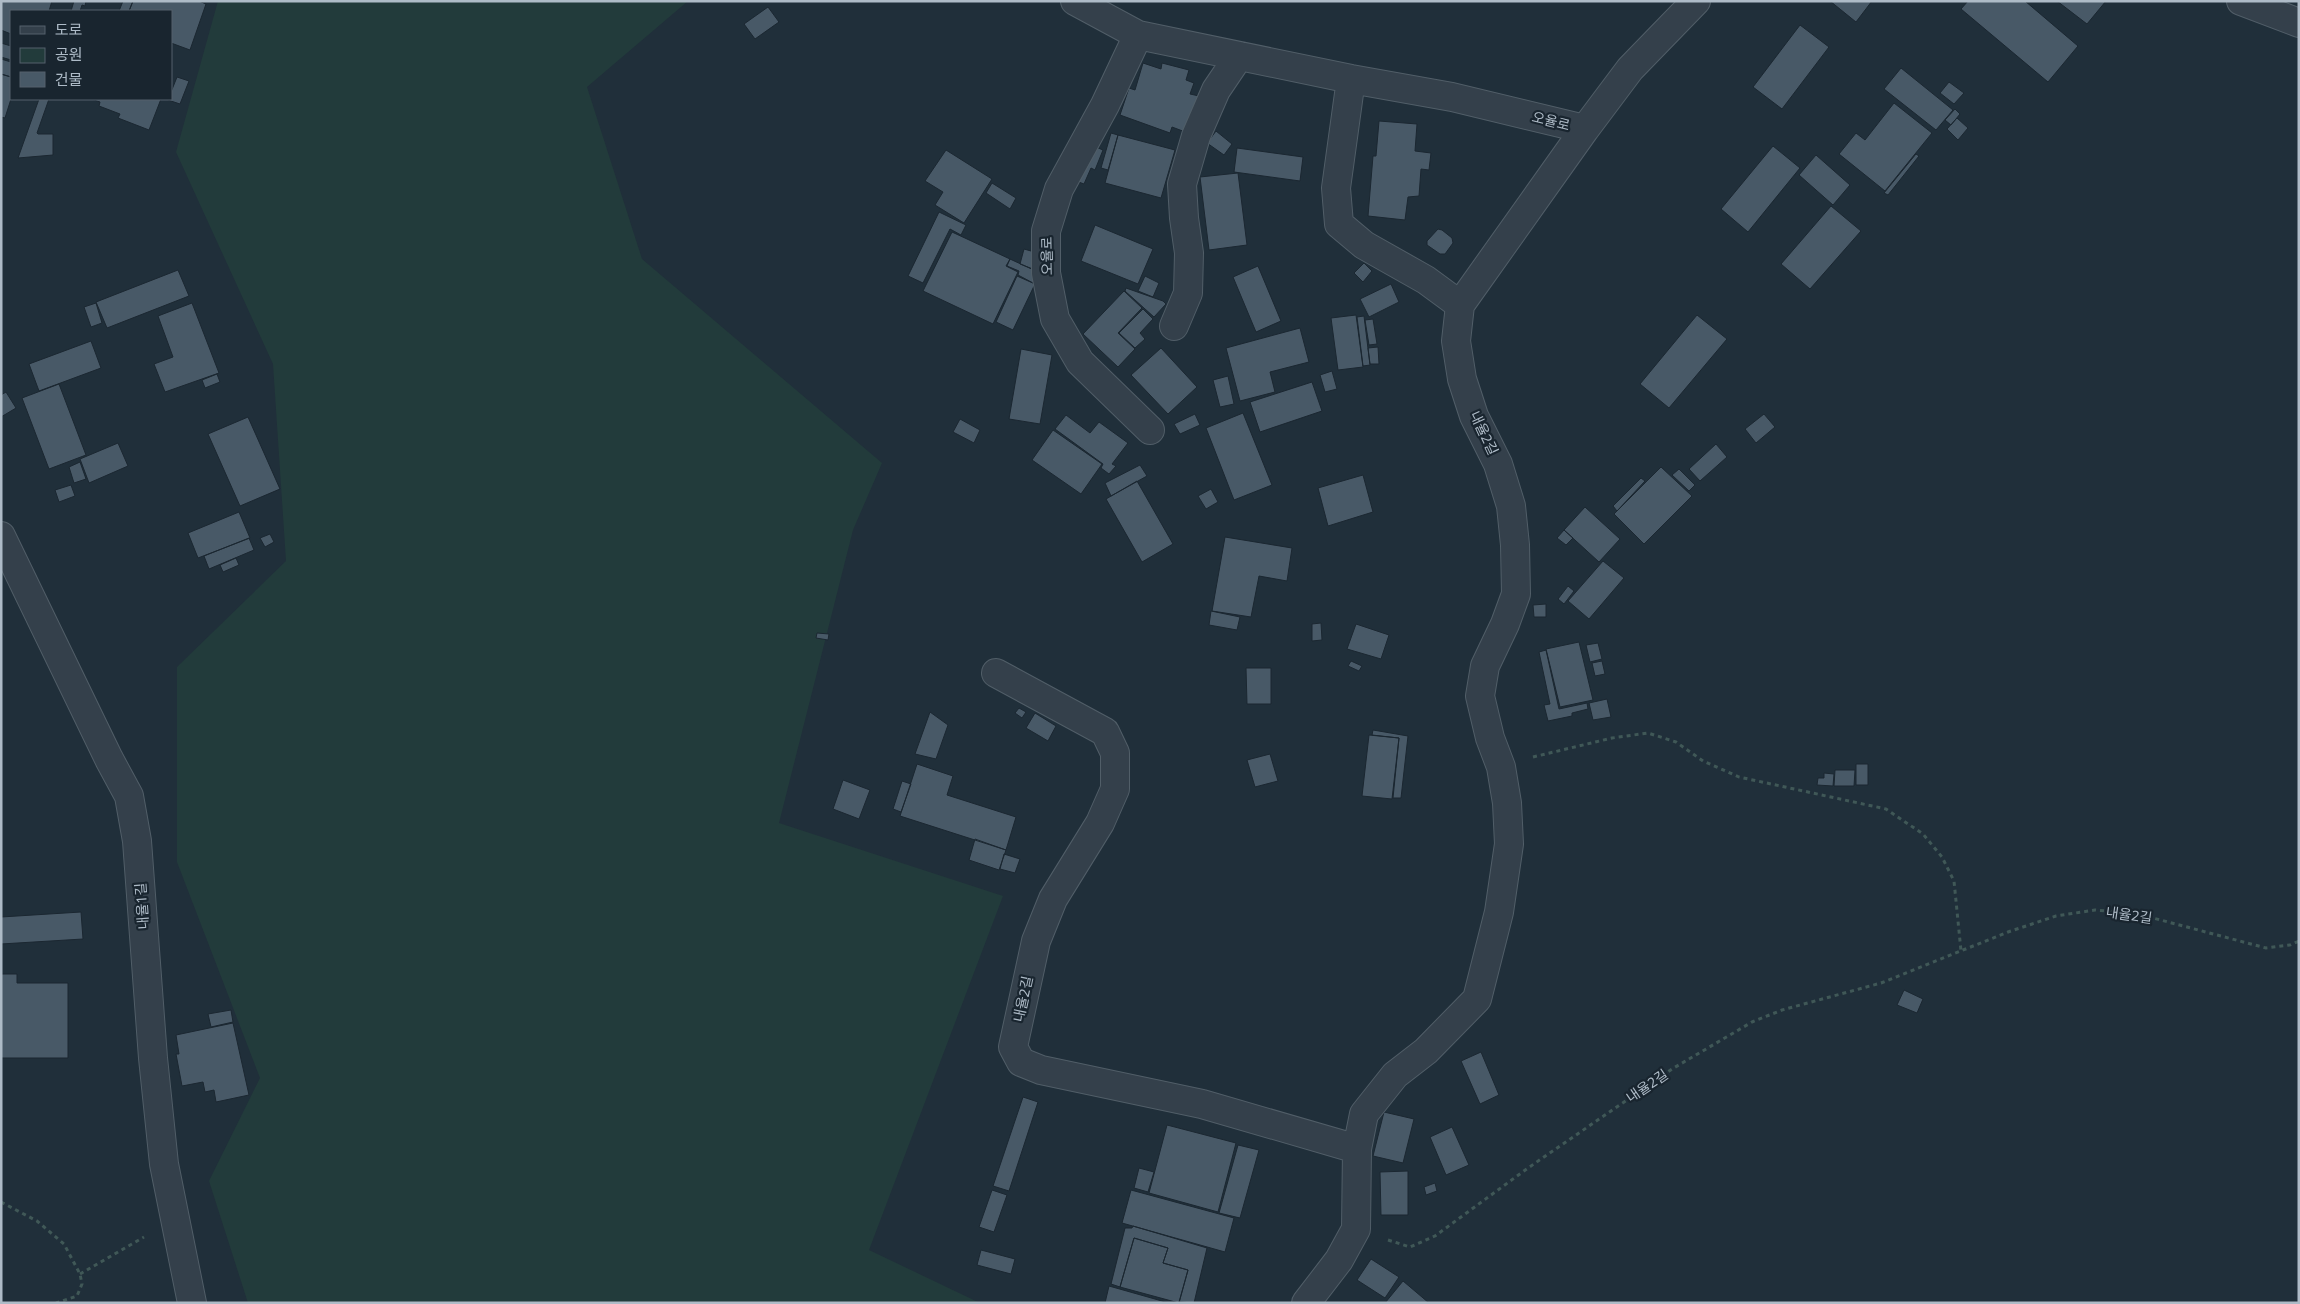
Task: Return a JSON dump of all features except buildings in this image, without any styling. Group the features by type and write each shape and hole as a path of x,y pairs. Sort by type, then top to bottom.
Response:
{"street":[{"name":"오율로","path":"1075,1 1138,35 1351,79 1452,97 1584,129 1630,69 1696,1"},
{"path":"2241,1 2299,23"},
{"name":"오율로","path":"1138,35 1105,105 1060,189 1046,230 1046,273 1055,319 1080,362 1150,430"},
{"path":"1174,326 1188,293 1190,253 1184,218 1182,184 1196,136 1216,90 1239,56"},
{"path":"1351,79 1336,188 1339,224 1364,245 1426,280 1460,305"},
{"name":"내율2길","path":"1306,1303 1339,1260 1356,1229 1357,1149 1364,1114 1395,1075 1426,1051 1477,999 1499,912 1509,844 1507,803 1501,767 1490,738 1480,696 1485,666 1505,624 1516,594 1515,545 1511,506 1498,464 1474,416 1462,379 1456,341 1460,305 1584,129"},
{"name":"내율1길","path":"1,536 109,759 129,796 137,841 153,1058 164,1164 192,1303"},
{"name":"내율2길","path":"996,673 1105,732 1115,753 1115,789 1100,823 1053,899 1036,941 1013,1047 1021,1062 1041,1070 1202,1104 1357,1149"}],"path":[{"path":"1501,767 1547,753 1612,738 1648,733 1676,742 1703,761 1740,777 1886,809 1924,834 1942,857 1954,881 1961,951"},
{"name":"내율2길","path":"1356,1229 1410,1247 1435,1236 1528,1168 1672,1069 1752,1022 1782,1010 1881,983 2056,916 2095,910 2138,914 2266,948 2290,945 2299,941"},
{"path":"1,1202 37,1221 64,1244 80,1274 82,1284 77,1296 56,1303"},
{"path":"80,1274 152,1232"}],"green space":[{"path":"218,1 688,1 587,87 642,259 882,463 853,530 779,823 1003,896 869,1250 980,1303 248,1303 209,1181 260,1078 177,862 177,667 286,561 273,364 176,152"}]}
